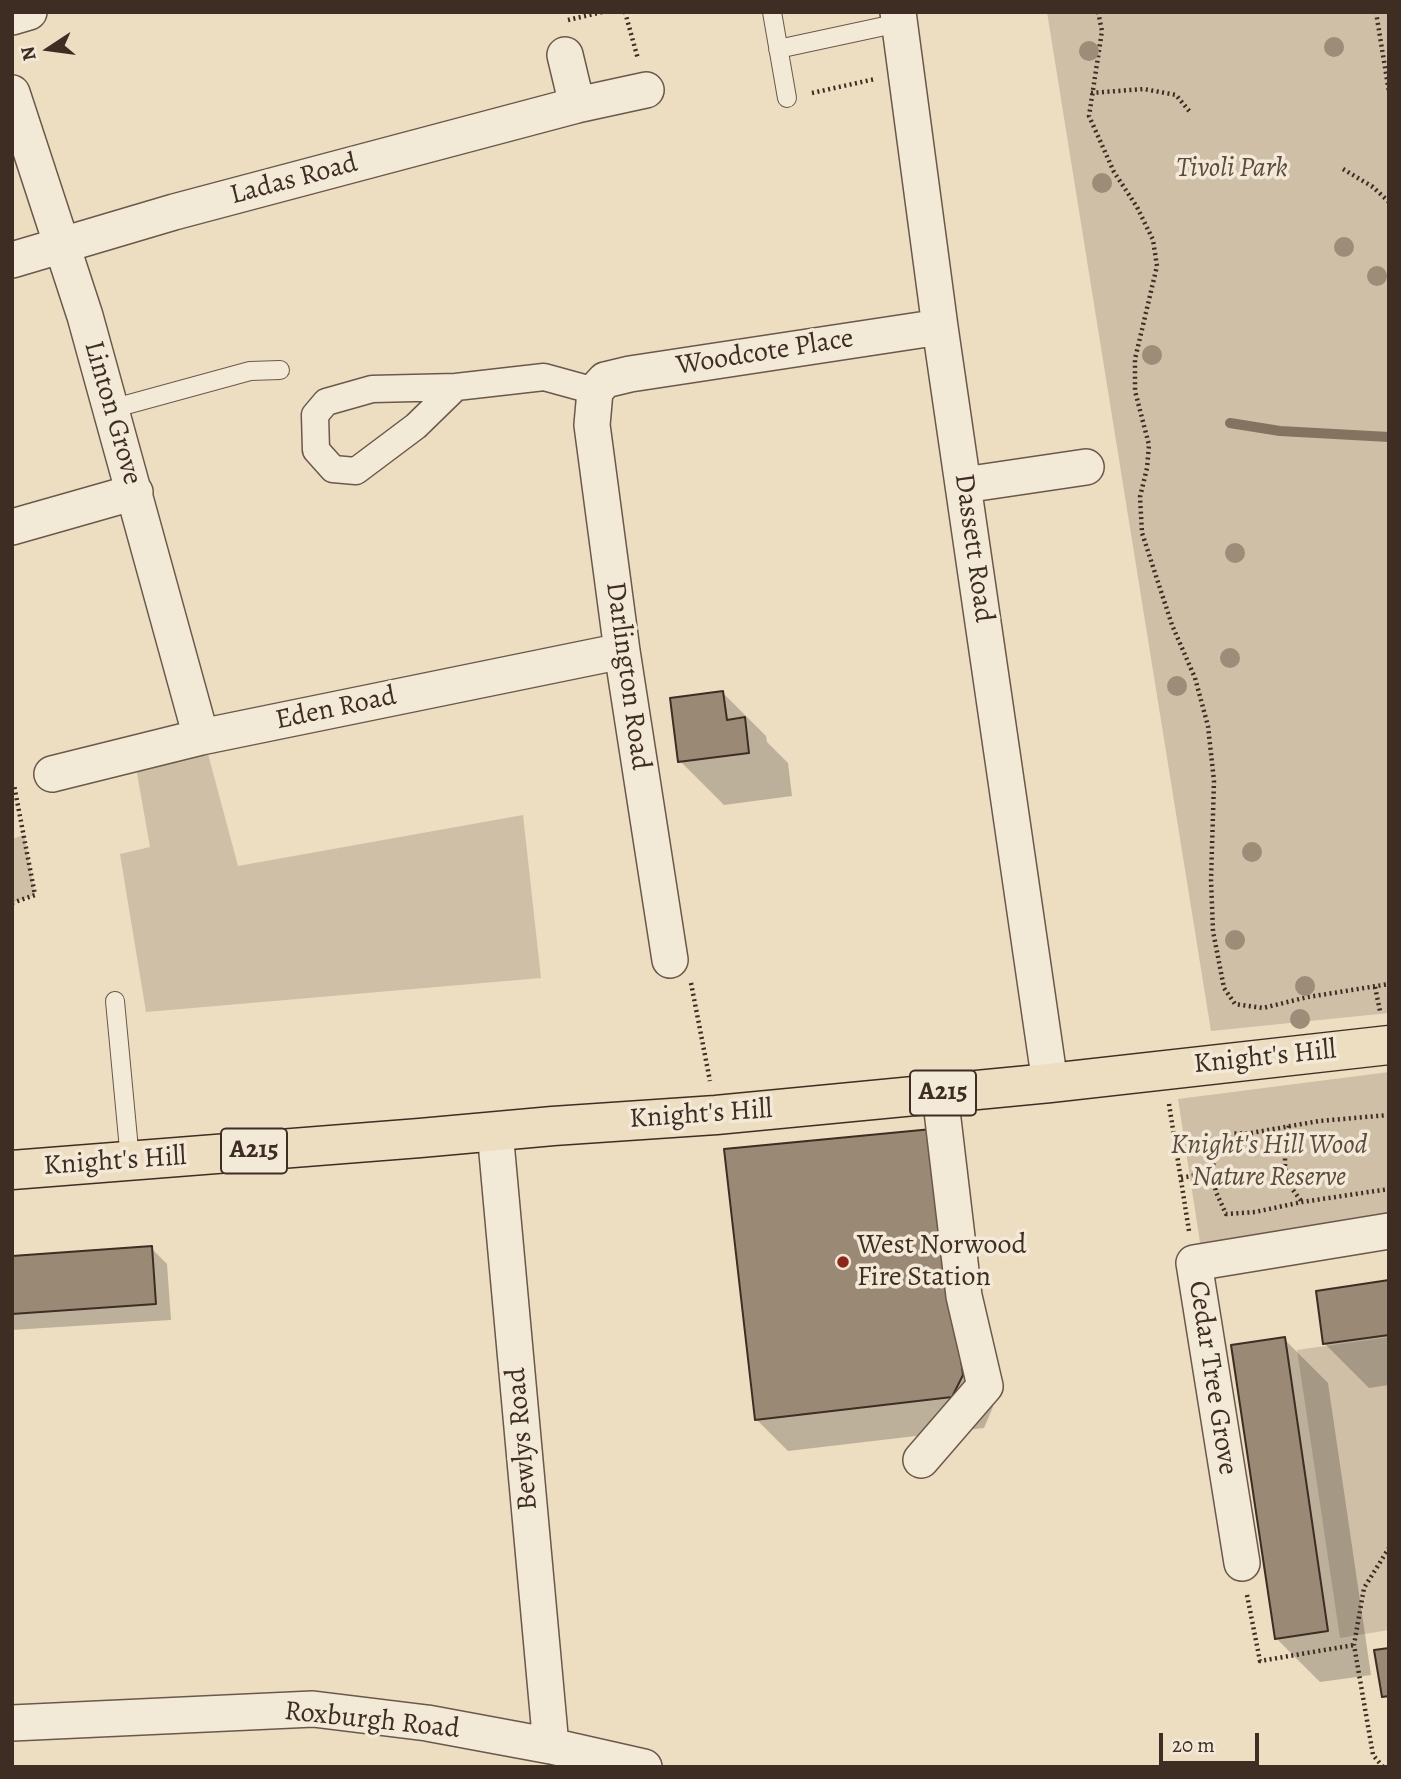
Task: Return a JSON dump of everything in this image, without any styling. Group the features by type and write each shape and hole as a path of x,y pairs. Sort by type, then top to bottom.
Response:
{"main road":[{"name":"Knight's Hill","path":"12,1170 716,1115 940,1094 1050,1083 1385,1033"}],"street":[{"path":"12,17 29,12"},
{"name":"Dassett Road","path":"899,18 940,327 1050,1083"},
{"path":"565,55 577,105"},
{"name":"Ladas Road","path":"12,260 174,212 577,105 646,90"},
{"name":"Linton Grove","path":"12,93 62,243 111,409 201,737"},
{"name":"Woodcote Place","path":"595,391 605,380 630,373 940,327"},
{"path":"456,387 416,426 356,471 333,468 316,450 315,415 326,402 372,389 456,387 544,377 595,391"},
{"name":"Darlington Road","path":"595,391 592,425 622,651 670,960"},
{"path":"964,485 1086,467"},
{"path":"12,527 135,492"},
{"name":"Eden Road","path":"52,774 201,737 622,651"},
{"path":"921,1460 985,1386 964,1296 940,1094"},
{"name":"Bewlys Road","path":"495,1131 551,1746"},
{"name":"Cedar Tree Grove","path":"1242,1563 1194,1263 1389,1231"},
{"name":"Roxburgh Road","path":"12,1723 313,1709 427,1723 551,1746 644,1767"}],"lane":[{"path":"772,12 787,98"},
{"path":"778,49 899,18"},
{"path":"111,409 250,371 280,370"},
{"path":"115,1001 130,1160"}],"path":[{"path":"625,12 646,90"},
{"path":"1098,12 1102,31 1089,116 1114,172 1137,207 1153,240 1157,266 1135,359 1135,391 1149,445 1140,498 1142,533 1172,625 1195,678 1208,726 1214,781 1211,880 1213,931 1224,988 1235,1004 1263,1008 1308,997 1389,984"},
{"path":"1376,12 1389,92"},
{"path":"787,98 905,73"},
{"path":"1091,93 1144,89 1176,95 1190,112"},
{"path":"1343,169 1373,187 1389,202"},
{"path":"12,903 35,895 14,785"},
{"path":"670,960 688,968 716,1115"},
{"path":"1376,987 1385,1033"},
{"path":"1167,1093 1194,1263"},
{"path":"1389,1115 1224,1134 1216,1148 1212,1172 1216,1192 1226,1214 1255,1212 1389,1189"},
{"path":"1289,1126 1284,1141 1285,1167 1293,1190 1302,1202"},
{"path":"1181,1178 1212,1172"},
{"path":"1383,1767 1373,1755 1354,1645 1364,1588 1389,1548"},
{"path":"1242,1563 1260,1661 1354,1645"}],"green space":[{"name":"Tivoli Park","path":"1047,12 1387,12 1389,1013 1211,1031"},
{"path":"207,750 238,866 523,815 541,978 146,1012 120,854 150,847 135,762"},
{"path":"24,835 35,895 12,903 12,839"},
{"name":"Knight's Hill Wood Nature Reserve","path":"1389,1072 1389,1217 1201,1249 1178,1099"},
{"path":"1389,1337 1389,1630 1340,1638 1297,1350"}],"building":[{"path":"723,691 727,720 745,717 749,753 678,762 670,698"},
{"name":"West Norwood Fire Station","path":"932,1129 963,1375 952,1397 755,1420 724,1149"},
{"path":"152,1246 156,1304 12,1314 12,1256"},
{"path":"1389,1280 1389,1335 1323,1344 1316,1291"},
{"path":"1285,1337 1328,1631 1275,1639 1231,1345"},
{"path":"1389,1648 1389,1696 1382,1697 1374,1650"}],"waterway":[{"path":"1230,423 1280,431 1389,437"}],"place":[{"name":"West Norwood Fire Station","path":"843,1262"}]}
